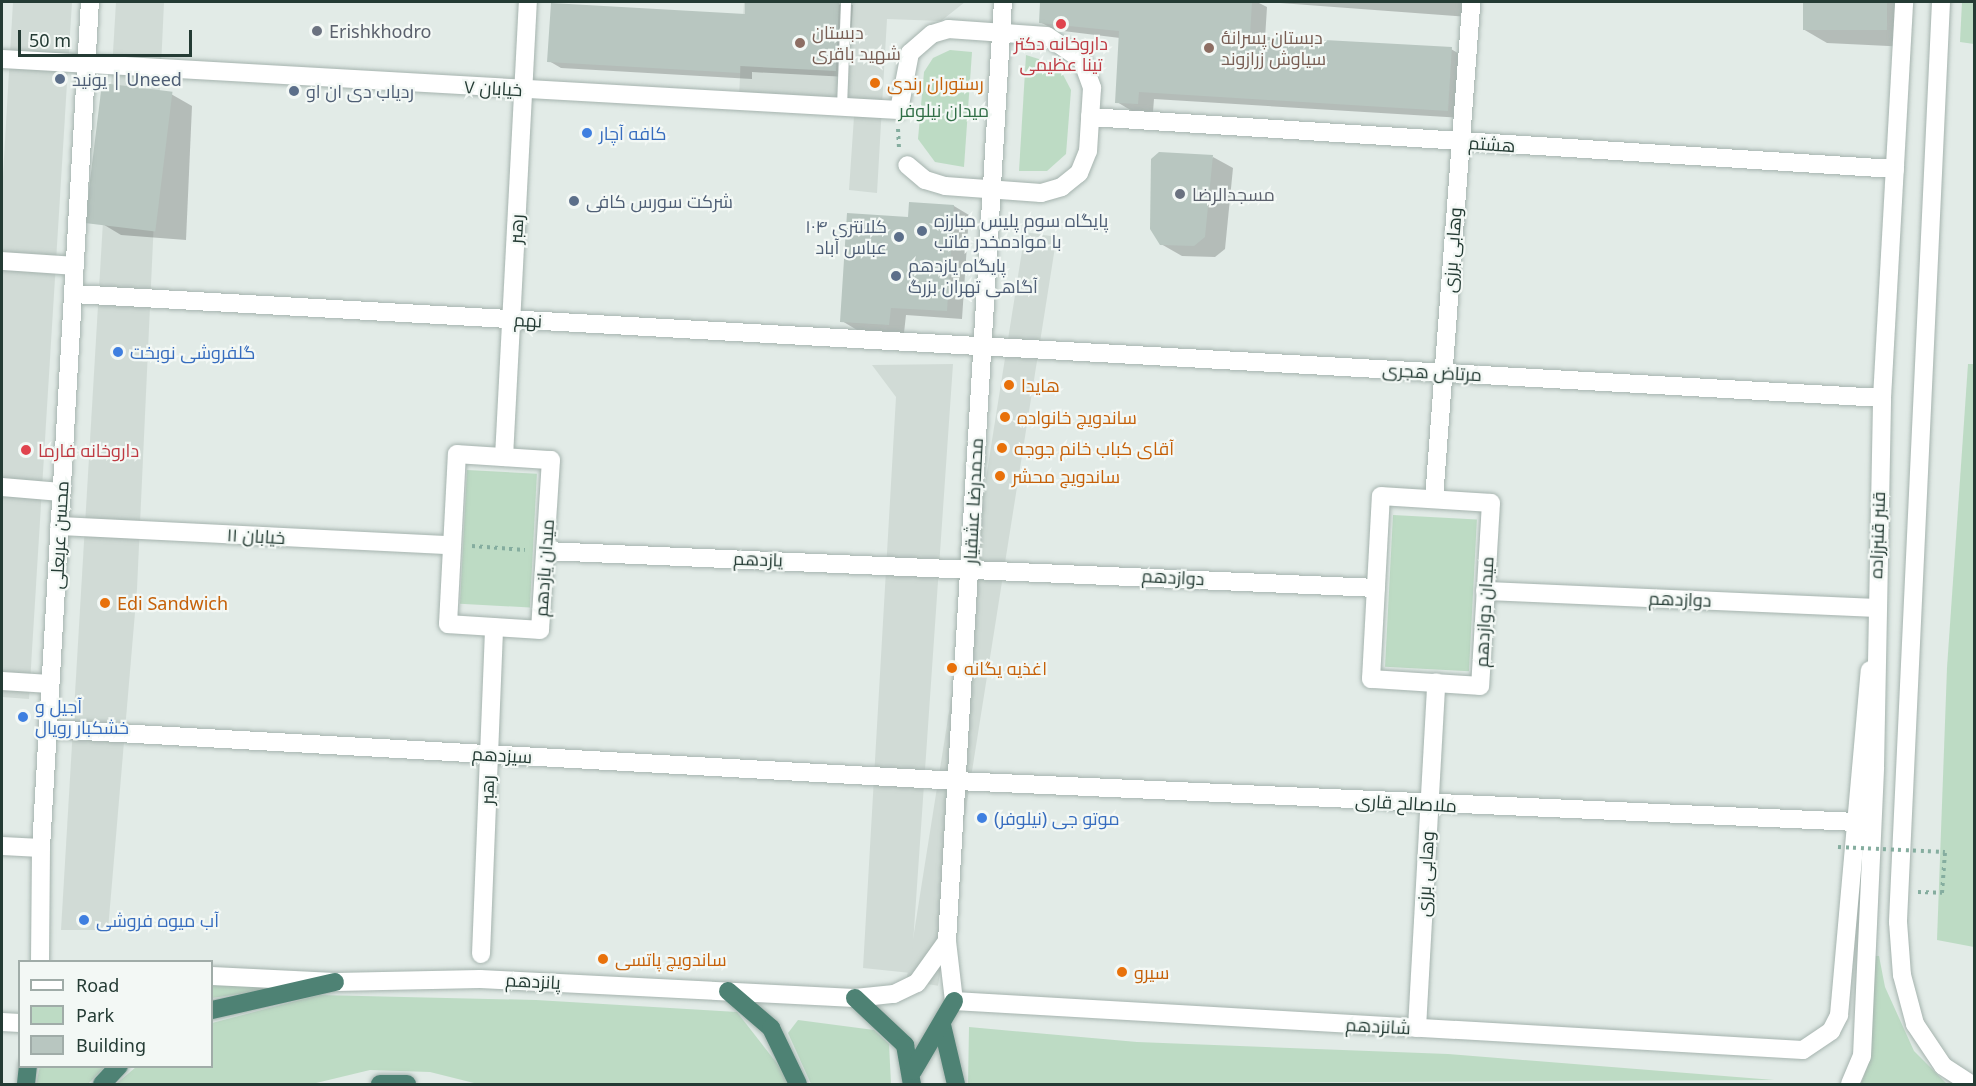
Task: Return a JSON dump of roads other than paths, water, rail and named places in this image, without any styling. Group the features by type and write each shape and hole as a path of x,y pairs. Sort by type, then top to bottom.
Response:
{"highway":[{"path":"213,1010 335,982"},
{"path":"728,991 771,1028 798,1084"},
{"path":"855,998 893,1029 913,1078"},
{"path":"913,1078 954,1001"},
{"path":"942,1025 956,1084"},
{"path":"26,1084 28,1068"},
{"path":"102,1084 116,1068"},
{"path":"380,1084 407,1084"}],"street":[{"name":"محسن عربعلی","path":"40,960 41,848 90,2"},
{"name":"رهبر","path":"504,457 528,2"},
{"name":"محمدرضا عشقیار","path":"954,1001 947,941 1003,2"},
{"name":"وهابی برزی","path":"1434,499 1471,2"},
{"name":"قنبر قنبرزاده","path":"1803,1050 1831,1030 1839,1015 1873,636 1882,398 1904,2"},
{"path":"1941,2 1898,922 1902,975 1915,1024 1943,1066 1971,1084"},
{"name":"خیابان ۷","path":"2,59 86,66 899,110 904,66 919,43 948,29 1001,33"},
{"path":"907,165 935,185 1041,193 1072,181 1085,162 1090,117 1089,73 1072,49 1047,36 1001,33"},
{"name":"هشتم","path":"1090,117 1895,168"},
{"path":"2,261 75,266"},
{"name":"نهم","path":"73,294 982,346"},
{"name":"مرتاض هجری","path":"982,346 1882,398"},
{"name":"میدان یازدهم","path":"457,454 504,457 551,460 540,630 448,624 457,454"},
{"path":"2,487 62,492"},
{"name":"میدان دوازدهم","path":"1381,496 1434,499 1491,503 1480,686 1371,679 1381,496"},
{"name":"خیابان ۱۱","path":"59,526 452,545"},
{"name":"یازدهم","path":"546,551 969,566"},
{"name":"دوازدهم","path":"969,566 1376,588"},
{"name":"دوازدهم","path":"1485,591 1874,608"},
{"name":"رهبر","path":"481,954 494,627"},
{"path":"1850,1084 1862,1056 1875,767 1873,636"},
{"path":"2,681 50,684"},
{"name":"وهابی برزی","path":"1417,1028 1436,683"},
{"name":"سیزدهم","path":"48,729 957,781"},
{"name":"ملاصالح قاری","path":"957,781 1855,822"},
{"path":"2,846 41,848"},
{"name":"پانزدهم","path":"213,976 335,982 480,979 855,998 894,994 917,983 947,941"},
{"name":"شانزدهم","path":"954,1001 1803,1050"},
{"path":"2,1022 18,1023"}],"lane":[{"path":"842,107 846,2"}],"place":[{"name":"داروخانه دکتر تینا عظیمی","path":"1061,24"},
{"name":"Erishkhodro","path":"317,31"},
{"name":"دبستان شهید باقری","path":"800,43"},
{"name":"دبستان پسرانهٔ سیاوش زرازوند","path":"1209,48"},
{"name":"یونید | Uneed","path":"60,79"},
{"name":"رستوران رندی","path":"875,83"},
{"name":"ردیاب دی ان او","path":"294,91"},
{"name":"کافه آچار","path":"587,133"},
{"name":"مسجدالرضا","path":"1180,194"},
{"name":"شرکت سورس کافی","path":"574,201"},
{"name":"پایگاه سوم پلیس مبارزه با موادمخدر فاتب","path":"922,231"},
{"name":"کلانتری ۱۰۴ عباس آباد","path":"899,237"},
{"name":"پایگاه یازدهم آگاهی تهران بزرگ","path":"896,276"},
{"name":"گلفروشی نوبخت","path":"118,352"},
{"name":"هایدا","path":"1009,385"},
{"name":"ساندویچ خانواده","path":"1005,417"},
{"name":"آقای کباب خانم جوجه","path":"1002,448"},
{"name":"داروخانه فارما","path":"26,450"},
{"name":"ساندویچ محشر","path":"1000,476"},
{"name":"Edi Sandwich","path":"105,603"},
{"name":"اغذیه یگانه","path":"952,668"},
{"name":"آجیل و خشکبار رویال","path":"23,717"},
{"name":"موتو جی (نیلوفر)","path":"982,818"},
{"name":"آب میوه فروشی","path":"84,920"},
{"name":"ساندویچ پاتسی","path":"603,959"},
{"name":"سیرو","path":"1122,972"}],"park label":[{"name":"میدان نیلوفر","path":"944,110"}]}
